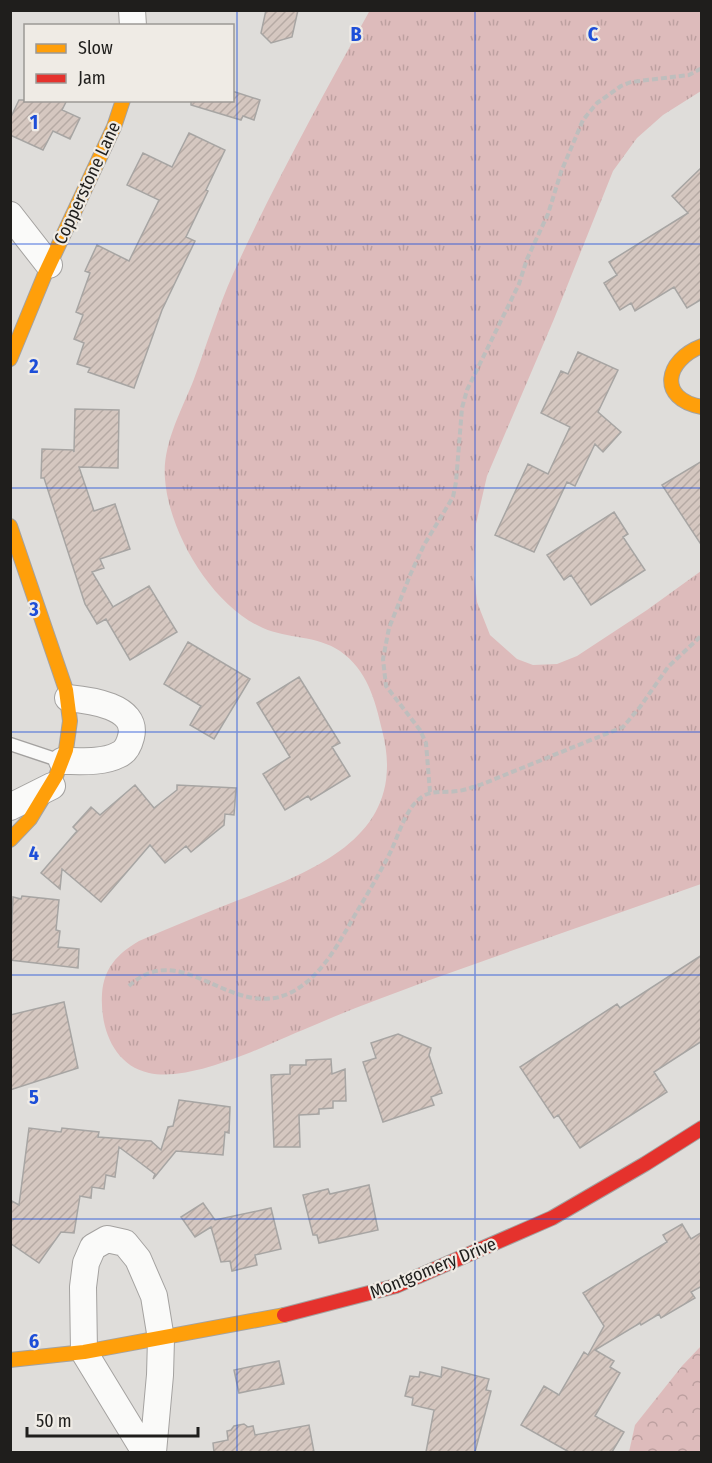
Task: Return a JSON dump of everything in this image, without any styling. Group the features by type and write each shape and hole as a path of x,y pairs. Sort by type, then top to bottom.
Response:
{"street":[{"name":"Copperstone Lane","path":"10,359 49,265 91,180 122,102"},
{"name":"Copperstone Lane","path":"10,215 49,265"},
{"path":"702,346 681,355 675,363 672,384 675,393 683,402 693,407 702,407"},
{"path":"10,526 71,712 70,733 60,772 31,819 10,840"},
{"path":"62,761 100,760 118,755 129,746 132,733 130,722 122,713 94,700 68,698"},
{"path":"10,807 52,786"},
{"name":"Montgomery Drive","path":"18,1362 263,1320 396,1286 552,1218 702,1128"},
{"path":"145,1452 84,1352 83,1287 86,1263 93,1247 107,1239 125,1243 138,1259 154,1296 161,1339 153,1452"}],"lane":[{"path":"10,744 62,761"}],"path":[{"path":"430,792 426,743 420,730 386,686 383,659 389,628 411,573 424,545 453,497 462,408 467,390 519,284 583,120 597,104 621,86 631,82 689,75 702,68"},
{"path":"129,986 147,975 176,970 192,974 245,997 269,999 291,992 322,967 381,872 408,813 420,798 430,792 462,791 480,785 623,727 668,667 702,635"}],"green space":[{"path":"370,10 701,11 701,91 663,115 637,138 613,171 554,319 487,476 476,524 474,575 477,602 490,635 517,659 533,665 557,664 577,656 701,571 701,884 344,1012 234,1059 189,1072 149,1073 126,1062 111,1043 106,1031 102,1007 103,985 109,969 118,957 139,941 266,889 324,861 349,844 369,823 382,797 387,767 382,730 373,696 357,667 331,646 263,628 244,617 227,603 196,566 184,544 168,500 165,479 170,440 233,274 316,108"},
{"path":"701,1346 701,1452 629,1452 635,1425"}],"building":[{"path":"266,10 298,10 292,37 271,43 261,33"},
{"path":"234,92 260,100 254,120 243,116 241,120 191,105 191,102 234,102"},
{"path":"19,100 66,102 62,110 80,118 70,139 53,131 43,150 10,135 10,119"},
{"path":"189,133 225,150 186,237 195,241 162,310 134,388 88,372 90,368 77,364 84,343 74,339 83,315 76,312 90,273 85,271 97,245 129,261 159,200 127,185 143,153 172,167"},
{"path":"702,167 702,299 687,308 674,287 635,311 631,303 620,310 604,283 617,275 609,262 688,213 672,196"},
{"path":"578,352 618,370 598,412 621,432 603,452 595,444 575,486 567,482 534,552 495,535 528,464 548,474 570,427 541,413 561,371 568,374"},
{"path":"75,409 119,410 118,468 79,467 94,511 115,504 130,549 100,559 104,568 92,572 113,607 149,586 177,632 130,660 106,619 97,624 85,604 44,478 41,478 42,449 73,450 74,452"},
{"path":"702,461 702,546 662,485"},
{"path":"614,512 628,534 623,537 645,570 591,605 571,575 564,580 547,555"},
{"path":"188,642 250,679 214,739 190,725 201,706 164,684"},
{"path":"299,677 340,743 332,747 350,776 311,800 308,796 285,810 263,774 290,757 257,703"},
{"path":"135,785 154,808 177,790 177,785 236,788 234,815 225,814 224,825 191,852 186,846 165,863 150,845 101,902 62,869 60,889 41,873 77,831 73,827 91,807 100,815"},
{"path":"22,896 59,900 56,930 60,931 58,947 79,949 78,968 10,960 13,897 21,899"},
{"path":"702,955 702,1041 654,1072 667,1092 580,1148 558,1115 554,1118 520,1067 617,1004 620,1008"},
{"path":"64,1002 78,1068 10,1090 10,1015"},
{"path":"398,1034 431,1048 429,1055 442,1093 431,1097 434,1105 383,1122 363,1062 376,1058 371,1043"},
{"path":"331,1059 332,1074 345,1069 346,1101 333,1101 333,1108 319,1109 319,1114 299,1115 300,1147 274,1147 271,1075 290,1074 290,1065 306,1065 306,1060"},
{"path":"179,1100 230,1107 229,1133 225,1132 223,1155 176,1151 153,1179 155,1174 119,1147 115,1177 106,1175 104,1189 92,1187 91,1198 80,1196 74,1233 61,1232 39,1263 10,1243 10,1200 19,1205 29,1128 61,1132 62,1128 99,1132 98,1137 151,1141 161,1150 168,1127 173,1126"},
{"path":"369,1185 378,1230 319,1243 317,1235 313,1235 303,1195 328,1189 330,1194"},
{"path":"203,1203 215,1220 271,1208 281,1249 255,1255 257,1265 232,1271 230,1261 221,1262 211,1227 195,1237 181,1217"},
{"path":"682,1224 691,1239 702,1232 702,1286 691,1292 695,1298 661,1318 659,1314 641,1325 640,1323 595,1350 614,1361 610,1367 620,1373 595,1416 624,1432 612,1452 569,1452 521,1425 544,1386 559,1395 584,1352 588,1355 604,1326 583,1293 667,1242 663,1235"},
{"path":"279,1361 284,1384 239,1393 234,1370"},
{"path":"442,1367 489,1379 486,1390 491,1391 475,1452 426,1452 434,1410 412,1405 413,1398 405,1396 410,1376 419,1377 420,1372 441,1377"},
{"path":"244,1424 248,1427 253,1426 255,1435 309,1425 314,1452 214,1452 213,1443 228,1440 227,1431 234,1426"}],"traffic: slow":[{"path":"10,359 45,274 114,127 122,102"},
{"path":"702,346 680,360 671,379 672,388 678,396 688,403 702,407"},
{"path":"10,526 66,690 70,721 66,750 56,776 30,819 10,840"},
{"path":"10,1360 84,1352 284,1315"}],"traffic: jam":[{"path":"284,1315 396,1286 552,1218 702,1128"}]}
